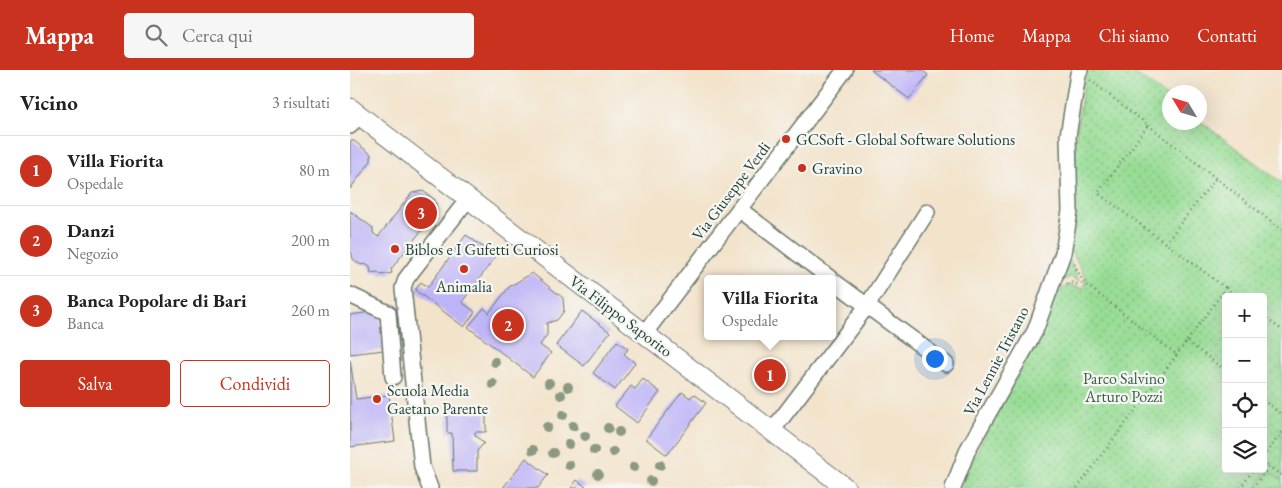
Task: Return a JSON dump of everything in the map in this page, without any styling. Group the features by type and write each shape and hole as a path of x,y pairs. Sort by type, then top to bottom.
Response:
{"street":[{"name":"Via Giuseppe Verdi","path":"644,334 845,70"},
{"name":"Via Lennie Tristano","path":"953,488 968,449 1035,331 1063,253 1070,211 1068,136 1079,72"},
{"name":"Via Filippo Saporito","path":"353,116 468,199 846,488"},
{"path":"430,488 422,467 403,288 406,279 468,199"},
{"path":"739,209 827,275"},
{"path":"772,431 867,306 928,212"},
{"path":"836,282 946,364"},
{"path":"350,295 388,313 393,377"}],"path":[{"path":"1079,72 1095,82 1282,230"},
{"path":"1148,125 1098,193 1232,293"},
{"path":"1165,243 1216,178"},
{"path":"1073,263 1084,283 1177,355"},
{"path":"1064,285 1070,282 1084,283"},
{"path":"1076,488 1226,288"},
{"path":"1267,319 1282,330"},
{"path":"1188,341 1222,368"},
{"path":"1267,403 1282,415"},
{"path":"1267,452 1282,432"},
{"path":"1253,488 1269,467 1282,476"},
{"path":"1240,488 1251,473"},
{"path":"1257,483 1258,488"}],"green space":[{"name":"Parco Salvino Arturo Pozzi","path":"1086,70 1131,70 1162,94 1162,130 1207,130 1207,126 1282,183 1282,488 960,488 976,452 1025,361 1054,294 1069,285 1083,289 1086,278 1069,248 1073,151"},
{"path":"1069,259 1079,281 1070,277 1061,282"},
{"path":"1269,470 1282,480 1282,488 1260,488 1259,483"}],"building":[{"path":"871,70 922,70 928,75 909,99"},
{"path":"350,141 354,141 371,154 371,161 350,189"},
{"path":"423,191 435,200 437,211 391,269 392,273 381,275 378,272 371,273 370,267 365,264 361,265 353,259 350,251 350,211 373,228 373,233 378,237 412,193"},
{"name":"Animalia","path":"466,235 496,256 462,302 475,312 464,327 415,290 421,282 428,287"},
{"path":"532,273 563,298 564,311 557,320 547,323 547,335 540,345 551,353 533,377 468,327 484,308 489,313 509,287"},
{"path":"379,311 384,350 350,354 350,315"},
{"path":"582,311 610,332 584,366 556,345"},
{"path":"617,341 628,349 624,354 635,363 615,390 593,373"},
{"path":"350,360 356,399 389,395 395,441 350,447"},
{"path":"643,379 660,392 637,423 615,406 631,386 635,389"},
{"path":"682,392 690,398 694,394 706,403 667,455 646,439"},
{"path":"447,412 486,412 486,432 475,432 475,435 484,443 477,451 477,471 453,471 452,433 447,433"},
{"path":"526,458 548,475 538,488 503,488"},
{"path":"577,480 587,488 571,488"}],"place":[{"name":"GCSoft - Global Software Solutions","path":"786,139"},
{"name":"Gravino","path":"802,168"},
{"name":"Banca Popolare di Bari","path":"421,213"},
{"name":"Biblos e I Gufetti Curiosi","path":"395,249"},
{"name":"Animalia","path":"464,269"},
{"name":"Danzi","path":"508,325"},
{"name":"Villa Fiorita","path":"770,375"},
{"name":"Scuola Media Gaetano Parente","path":"377,399"}]}
